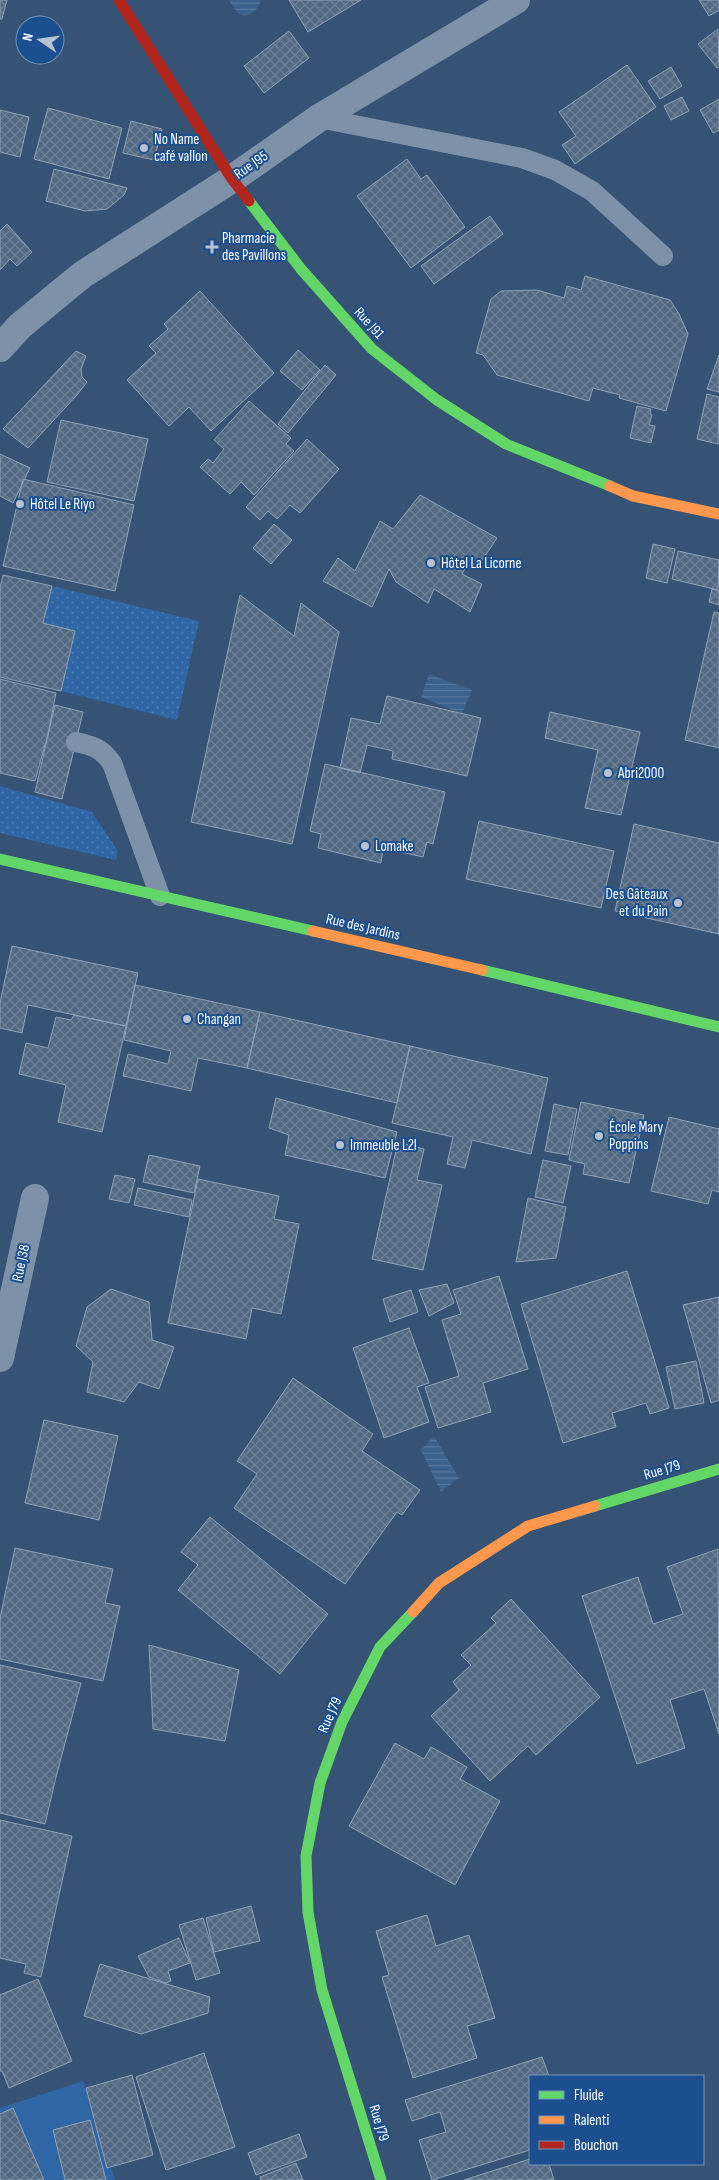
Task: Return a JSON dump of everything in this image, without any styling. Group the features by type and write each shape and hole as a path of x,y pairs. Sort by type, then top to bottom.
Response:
{"street":[{"name":"Rue J91","path":"118,0 232,179 301,269 372,349 437,400 506,444 566,470 634,496 719,514"},
{"name":"Rue J95","path":"0,348 20,326 82,275 232,179 319,118 516,0"},
{"name":"Rue des Jardins","path":"0,859 449,962 719,1027"},
{"name":"Rue J38","path":"0,1358 35,1198"},
{"name":"Rue J79","path":"381,2180 322,1990 308,1912 306,1856 320,1783 342,1722 380,1647 439,1583 528,1526 719,1469"}],"lane":[{"path":"319,118 522,158 555,170 592,192 663,256"},
{"path":"76,742 93,746 105,752 112,763 160,896"}],"shaded area":[{"path":"229,0 261,0 253,12 243,15 238,13"},
{"path":"52,586 199,621 177,720 61,691 75,631 43,623"},
{"path":"429,674 472,690 462,714 421,697"},
{"path":"0,786 92,812 118,851 116,860 0,833"},
{"path":"434,1436 459,1478 441,1492 421,1450"},
{"path":"83,2081 115,2180 0,2180 0,2108"}],"building":[{"path":"0,0 7,0 2,19 0,19"},
{"path":"289,0 361,0 308,32"},
{"path":"699,0 719,0 719,10 709,16"},
{"path":"718,29 719,67 717,68 698,44"},
{"path":"289,31 309,58 264,93 244,66"},
{"path":"627,65 656,107 575,164 562,145 576,136 559,112"},
{"path":"671,67 682,86 660,99 648,81"},
{"path":"682,97 689,111 671,120 664,106"},
{"path":"719,99 719,130 713,133 700,110"},
{"path":"48,108 122,128 109,179 34,159"},
{"path":"0,110 29,117 20,157 0,152"},
{"path":"131,121 162,129 154,160 123,153"},
{"path":"407,159 421,179 427,175 465,227 411,268 357,196"},
{"path":"54,169 127,188 124,195 107,209 85,211 46,201"},
{"path":"490,216 503,234 434,284 421,266"},
{"path":"7,224 32,252 17,266 10,259 0,270 0,231"},
{"path":"585,276 670,300 679,314 688,334 666,411 619,398 620,395 593,388 589,401 497,375 483,355 476,353 491,299 501,291 537,290 564,298 567,286 581,290"},
{"path":"200,291 274,373 211,431 189,407 169,426 127,380 156,353 149,346 168,329 164,324"},
{"path":"298,350 320,370 302,390 280,371"},
{"path":"76,351 86,356 81,369 82,377 87,382 28,448 3,429"},
{"path":"719,355 719,392 707,389"},
{"path":"325,365 336,375 288,433 278,424"},
{"path":"707,394 719,397 718,444 697,439"},
{"path":"249,401 291,438 286,444 294,451 254,495 241,482 230,494 200,467 208,459 213,463 224,449 214,440"},
{"path":"637,406 651,409 650,414 652,415 649,425 655,426 651,443 630,438"},
{"path":"61,420 148,439 134,501 47,482"},
{"path":"307,439 339,469 300,513 290,505 277,519 268,511 260,520 246,507"},
{"path":"0,454 30,468 13,503 0,496"},
{"path":"23,479 134,505 115,591 3,566"},
{"path":"420,495 497,538 477,568 467,565 462,574 482,584 470,612 434,589 428,603 396,582 389,569 372,607 323,581 338,558 355,571 380,521 393,529"},
{"path":"274,524 292,540 271,564 253,548"},
{"path":"653,544 675,549 667,583 646,578"},
{"path":"678,551 719,560 718,590 672,579"},
{"path":"3,575 52,586 43,623 75,631 61,691 0,677 0,588"},
{"path":"712,589 719,591 719,605 709,602"},
{"path":"240,595 294,636 301,603 339,632 292,844 191,822"},
{"path":"714,612 719,613 719,748 685,740"},
{"path":"0,679 56,693 48,734 35,781 0,773"},
{"path":"387,696 481,718 467,776 392,759 393,751 367,745 360,773 340,768 351,718 380,724"},
{"path":"55,705 83,712 62,799 35,792"},
{"path":"550,712 640,732 621,815 585,808 598,750 545,738"},
{"path":"325,764 445,792 433,844 427,842 423,857 383,848 381,863 318,848 321,834 310,831"},
{"path":"479,821 614,851 601,908 466,879"},
{"path":"634,824 719,843 719,934 615,911"},
{"path":"12,946 138,973 126,1026 28,1005 22,1033 0,1028 0,1003"},
{"path":"135,985 260,1012 247,1068 198,1058 191,1091 123,1076 128,1054 168,1064 171,1051 124,1040"},
{"path":"260,1012 410,1046 397,1103 247,1068"},
{"path":"74,1015 126,1026 102,1132 58,1122 66,1085 19,1074 26,1043 48,1048 56,1017 71,1020"},
{"path":"410,1046 548,1078 531,1154 472,1140 465,1168 447,1164 453,1137 392,1123"},
{"name":"Immeuble L2I","path":"276,1098 397,1132 385,1178 285,1155 289,1135 269,1128"},
{"path":"581,1102 644,1115 629,1183 583,1174 585,1164 569,1160"},
{"path":"554,1104 577,1109 568,1155 545,1151"},
{"path":"669,1117 719,1129 719,1192 712,1190 708,1204 651,1191"},
{"path":"398,1142 424,1149 417,1180 442,1185 423,1270 372,1259"},
{"path":"149,1155 200,1166 194,1193 143,1182"},
{"path":"543,1160 571,1166 563,1203 535,1197"},
{"path":"115,1175 135,1179 129,1203 109,1199"},
{"path":"198,1179 279,1196 274,1219 299,1224 281,1314 252,1308 246,1339 168,1323"},
{"path":"138,1188 192,1200 189,1217 134,1205"},
{"path":"528,1198 566,1207 556,1258 516,1262"},
{"path":"627,1271 669,1408 650,1414 646,1403 612,1413 616,1427 563,1443 521,1304"},
{"path":"499,1276 528,1369 483,1383 491,1412 438,1428 425,1387 459,1376 442,1320 461,1314 453,1290"},
{"path":"447,1284 454,1303 429,1316 419,1290"},
{"path":"111,1289 149,1302 152,1340 174,1347 159,1389 139,1382 124,1402 87,1392 93,1362 76,1346 87,1307"},
{"path":"411,1290 418,1312 390,1322 383,1299"},
{"path":"719,1297 719,1400 711,1403 683,1305"},
{"path":"409,1328 429,1383 417,1387 429,1422 384,1438 353,1348"},
{"path":"696,1361 704,1403 675,1409 666,1367"},
{"path":"293,1378 373,1434 362,1451 420,1490 402,1515 397,1512 345,1584 234,1508 257,1474 237,1461"},
{"path":"44,1420 118,1436 99,1520 25,1503"},
{"path":"210,1517 328,1614 280,1674 178,1590 198,1565 181,1552"},
{"path":"15,1548 113,1569 105,1603 120,1606 103,1681 0,1659 0,1618"},
{"path":"718,1549 719,1734 704,1689 670,1700 685,1748 637,1764 582,1596 638,1577 653,1624 683,1614 667,1567"},
{"path":"511,1599 600,1697 536,1755 528,1746 490,1781 431,1716 459,1690 453,1682 471,1665 461,1655 496,1623 491,1618"},
{"path":"149,1645 239,1670 225,1741 153,1729"},
{"path":"0,1665 81,1683 45,1824 0,1813"},
{"path":"395,1743 424,1759 431,1747 467,1767 460,1779 500,1801 455,1885 349,1826"},
{"path":"0,1820 72,1836 41,1977 24,1973 26,1964 0,1958"},
{"path":"251,1906 260,1941 214,1952 206,1918"},
{"path":"427,1915 436,1946 469,1935 495,2018 467,2026 477,2058 413,2078 382,1977 389,1975 376,1931"},
{"path":"203,1918 220,1973 196,1980 179,1925"},
{"path":"179,1938 190,1963 168,1971 171,1981 166,1983 149,1977 138,1956"},
{"path":"100,1964 210,1997 208,2013 141,2034 84,2016"},
{"path":"38,1979 72,2061 9,2088 2,2071 0,2071 0,1995"},
{"path":"204,2053 235,2147 166,2170 136,2077"},
{"path":"542,2057 549,2075 529,2075 529,2150 432,2180 419,2140 446,2132 440,2112 412,2121 405,2100"},
{"path":"132,2075 153,2155 107,2168 86,2088"},
{"path":"13,2108 44,2180 0,2180 0,2114"},
{"path":"90,2120 106,2180 65,2180 53,2130"},
{"path":"299,2134 307,2157 256,2175 248,2153"},
{"path":"529,2159 529,2165 549,2165 554,2180 464,2180"},
{"path":"296,2163 303,2180 261,2180 260,2177"}],"traffic: fast":[{"path":"249,201 301,269 372,349 437,400 506,444 610,486"},
{"path":"0,859 313,931"},
{"path":"482,970 719,1027"},
{"path":"595,1506 719,1469"},
{"path":"381,2180 322,1990 308,1912 306,1856 320,1783 342,1722 380,1647 413,1612"}],"traffic: slow":[{"path":"610,486 633,496 719,514"},
{"path":"313,931 482,970"},
{"path":"413,1612 439,1583 528,1526 595,1506"}],"traffic: jam":[{"path":"119,0 232,179 249,201"}],"place":[{"name":"No Name café vallon","path":"144,148"},
{"name":"Pharmacie des Pavillons","path":"212,247"},
{"name":"Hôtel Le Riyo","path":"20,504"},
{"name":"Hôtel La Licorne","path":"431,563"},
{"name":"Abri2000","path":"608,773"},
{"name":"Lomake","path":"365,846"},
{"name":"Des Gâteaux et du Pain","path":"678,903"},
{"name":"Changan","path":"187,1019"},
{"name":"École Mary Poppins","path":"599,1136"},
{"name":"Immeuble L2I","path":"340,1145"}]}
